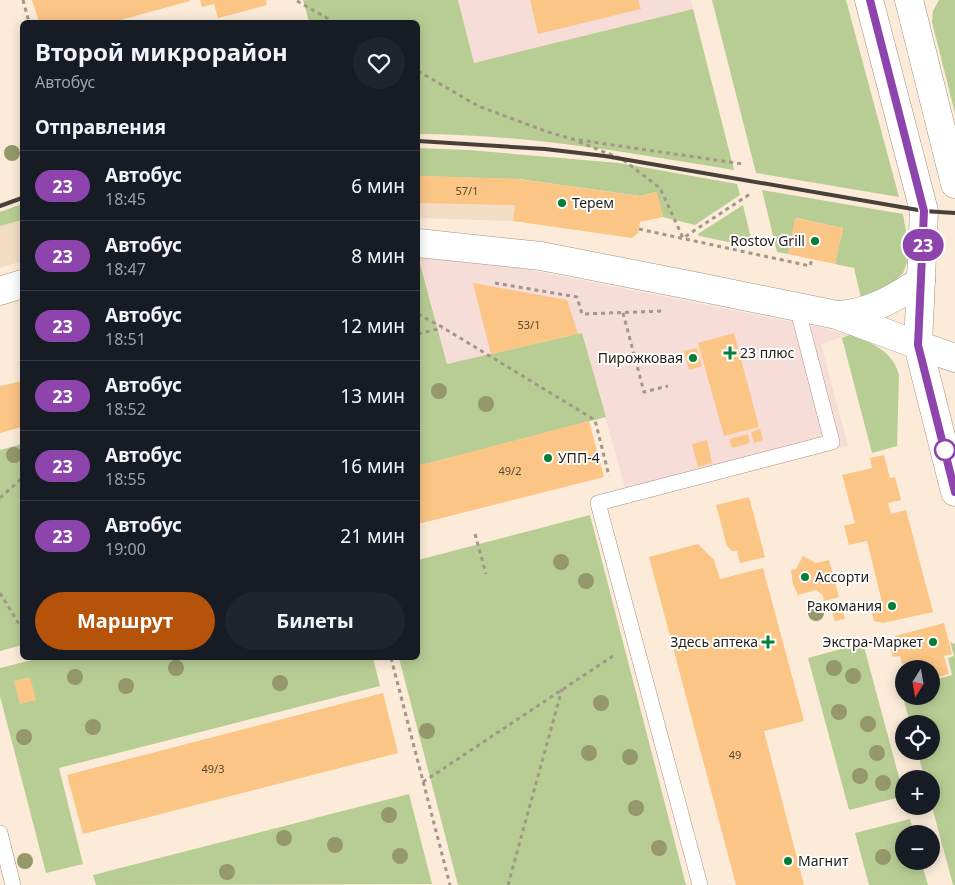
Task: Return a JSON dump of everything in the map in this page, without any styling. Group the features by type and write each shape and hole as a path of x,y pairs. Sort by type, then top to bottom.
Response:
{"main road":[{"path":"870,0 924,211 918,345 955,492"},
{"path":"909,0 955,184"},
{"path":"420,243 541,256 797,306 837,315 955,358"},
{"path":"837,315 859,313 874,308 921,280"},
{"path":"0,291 20,285"}],"lane":[{"path":"700,885 598,503 832,442 797,306"},
{"path":"0,833 14,885"}],"path":[{"path":"23,0 28,20"},
{"path":"297,1 330,20"},
{"path":"420,72 478,106 622,159 660,188 684,238"},
{"path":"572,139 743,164"},
{"path":"684,238 750,194"},
{"path":"639,229 810,266 812,259"},
{"path":"493,282 577,297 582,314 671,311"},
{"path":"623,313 644,392 668,386"},
{"path":"420,315 595,420 615,498"},
{"path":"420,334 442,328"},
{"path":"0,498 20,480"},
{"path":"475,534 486,574"},
{"path":"0,593 20,626"},
{"path":"423,782 635,641"},
{"path":"392,660 450,885"},
{"path":"508,885 562,689"}],"shaded area":[{"path":"458,0 691,0 693,9 474,63"},
{"path":"420,176 518,179 513,221 420,218"},
{"path":"20,221 20,262 0,268 0,226"},
{"path":"420,256 519,268 852,334 821,344 848,446 629,502 582,333 447,364"}],"green space":[{"path":"303,0 458,0 474,63 693,9 734,170 616,151 537,141 497,137 420,134 420,20 308,20"},
{"path":"712,0 846,0 899,197 756,173"},
{"path":"939,0 955,0 955,113 932,22 933,11"},
{"path":"420,148 468,150 619,163 737,184 740,195 695,225 663,217 656,192 640,196 519,179 420,176"},
{"path":"762,190 903,214 910,254 903,273 885,290 861,298 854,268 835,264 843,228 796,218 788,254 777,252"},
{"path":"20,205 20,221 0,226 0,212"},
{"path":"743,205 753,247 699,236 698,234"},
{"path":"420,263 447,364 582,333 606,417 420,465"},
{"path":"852,334 881,349 896,367 899,375 897,446 872,453 842,338"},
{"path":"20,445 20,646 0,651 0,450"},
{"path":"590,515 686,885 458,885 400,660 420,660 420,559"},
{"path":"950,642 955,644 955,885 953,885 940,837 940,825 937,825 934,815 940,815 940,770 922,770 920,760 940,760 940,715 908,715 905,705 940,705 940,678 952,675 948,658 954,656"},
{"path":"863,643 897,770 895,770 895,798 849,810 808,658"},
{"path":"32,660 374,660 380,686 59,768 83,864 46,873 0,696 0,668"},
{"path":"409,794 432,884 96,885 93,875"},
{"path":"910,819 912,825 895,825 895,870 924,870 928,885 869,885 855,833"}],"building":[{"path":"32,0 190,0 120,20 38,20"},
{"path":"200,0 266,0 267,5 218,18 214,4 202,7"},
{"path":"530,0 638,0 641,9 538,34"},
{"path":"420,176 518,179 640,196 657,192 663,217 640,222 638,233 632,238 513,221 515,205 420,203"},
{"name":"Rostov Grill","path":"795,218 843,228 835,264 788,254"},
{"path":"473,283 567,300 578,334 491,354"},
{"path":"734,333 759,427 724,436 698,343"},
{"path":"697,348 702,366 689,370 684,351"},
{"path":"20,381 20,428 0,433 0,386"},
{"path":"589,421 604,477 420,523 420,465"},
{"path":"760,429 763,440 754,443 751,432"},
{"path":"748,434 750,443 732,448 729,439"},
{"path":"707,440 712,463 698,467 692,444"},
{"path":"884,455 890,478 895,477 901,500 888,503 891,514 906,510 933,612 883,623 874,621 871,609 882,602 867,541 849,545 844,526 855,523 842,475 872,468 870,458"},
{"path":"749,497 765,557 740,563 737,551 732,551 727,546 716,505"},
{"path":"698,544 714,560 720,579 763,568 804,721 764,731 804,885 736,885 649,557"},
{"path":"803,556 816,563 829,560 839,597 824,601 823,595 816,590 798,595 793,584 791,570 796,569"},
{"path":"840,602 845,619 835,621 830,605"},
{"path":"944,623 952,654 944,656 949,674 940,676 940,660 901,660 900,656 893,657 890,646 897,643 895,636"},
{"path":"30,677 36,700 20,704 14,681"},
{"path":"383,693 398,753 83,834 67,775"}],"railway":[{"path":"420,141 545,149 605,156 924,211 955,213"},
{"path":"0,206 20,199"}],"bus line":[{"name":"23","path":"870,0 924,211 918,345 955,492"}],"place":[{"name":"Терем","path":"562,203"},
{"name":"Rostov Grill","path":"815,241"},
{"name":"23 плюс","path":"730,353"},
{"name":"Пирожковая","path":"693,358"},
{"name":"УПП-4","path":"548,458"},
{"name":"Ассорти","path":"805,577"},
{"name":"Ракомания","path":"892,606"},
{"name":"Здесь аптека","path":"768,642"},
{"name":"Экстра-Маркет","path":"933,642"},
{"name":"Магнит","path":"788,861"}]}
